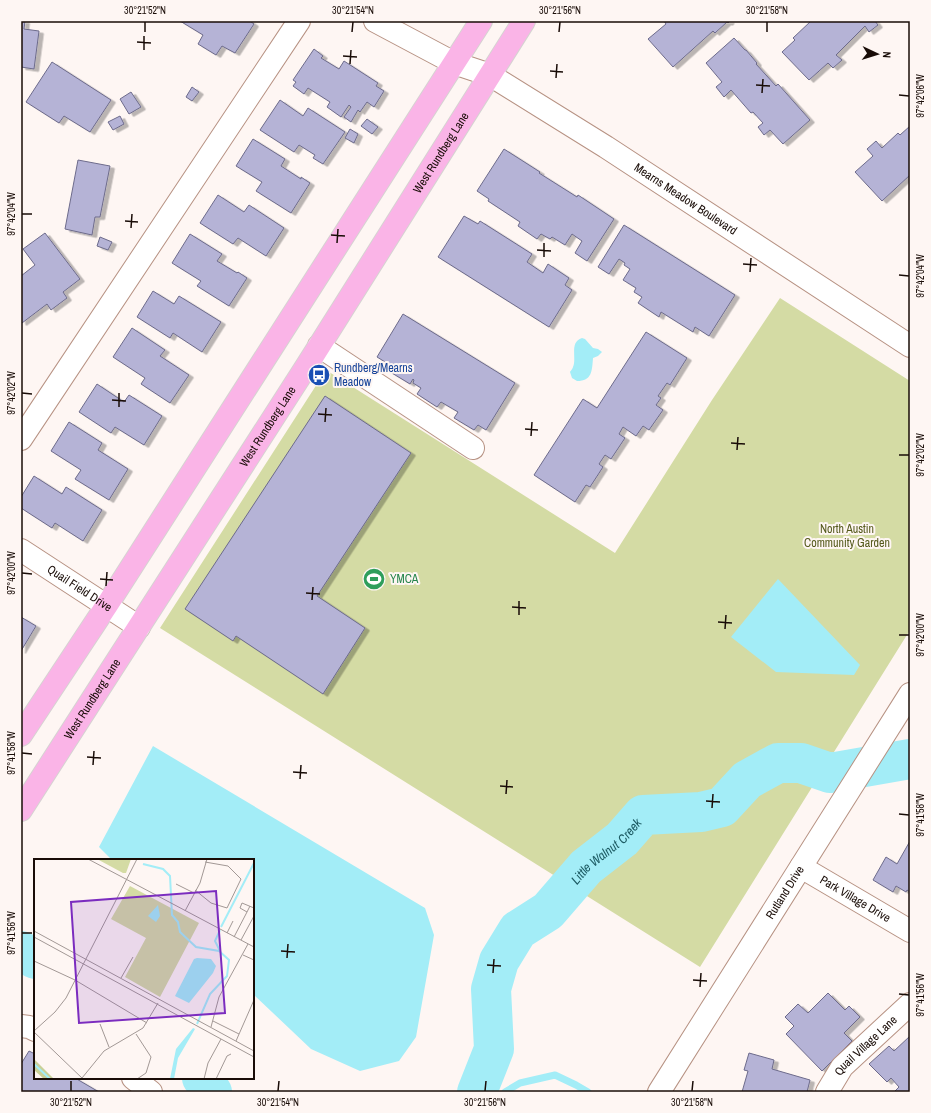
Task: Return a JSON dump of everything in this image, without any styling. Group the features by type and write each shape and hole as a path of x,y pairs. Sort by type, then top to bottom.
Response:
{"main road":[{"path":"21,735 107,605 481,21"},
{"name":"West Rundberg Lane","path":"21,810 319,346 524,21"}],"street":[{"path":"21,439 299,21"},
{"name":"Mearns Meadow Boulevard","path":"375,21 454,63 490,75 606,147 910,346"},
{"path":"319,346 473,448"},
{"name":"Quail Field Drive","path":"21,550 139,627"},
{"name":"Rutland Drive","path":"660,1092 905,701"},
{"name":"Park Village Drive","path":"801,867 910,931"},
{"name":"Quail Village Lane","path":"827,1092 842,1067 910,1004"},
{"path":"21,1026 34,1030"},
{"path":"134,1079 151,1092"}],"green space":[{"name":"North Austin Community Garden","path":"780,298 910,381 910,630 700,967 160,628 326,370 615,553 712,400"}],"water":[{"path":"582,338 585,339 593,348 602,352 593,358 591,371 588,377 582,381 577,381 572,378 570,372 574,363 574,347 578,340"},
{"path":"778,579 860,665 854,675 776,672 731,637"},
{"path":"153,746 425,908 434,935 416,1037 399,1061 360,1071 311,1049 254,995 254,859 111,859 99,847"}],"building":[{"path":"21,21 25,21 24,29 39,31 34,69 21,67"},
{"path":"180,21 250,21 254,24 235,53 222,46 216,55 198,44 203,35"},
{"path":"664,21 730,21 715,33 713,31 673,67 648,39 666,24"},
{"path":"811,21 875,21 878,25 869,32 865,26 836,55 842,60 833,68 828,63 809,80 782,52 795,40 793,38"},
{"path":"734,38 776,86 778,84 810,120 783,144 770,130 764,135 758,127 763,123 753,112 751,113 731,90 724,97 716,87 722,82 706,63"},
{"path":"314,49 323,56 321,58 339,69 344,61 378,83 376,86 384,91 374,107 367,102 360,112 358,110 351,122 344,117 351,107 349,105 341,117 327,107 330,102 308,88 304,94 293,86 296,82 293,80"},
{"path":"52,62 111,100 90,132 64,116 59,123 26,102"},
{"path":"192,87 199,92 192,101 186,97"},
{"path":"131,92 141,107 129,114 120,99"},
{"path":"280,100 303,116 308,108 345,132 323,164 313,158 315,155 299,145 294,152 260,130"},
{"path":"120,116 124,124 113,130 108,122"},
{"path":"367,119 378,127 372,134 361,126"},
{"path":"910,126 910,175 882,201 855,172 873,156 867,149 876,141 882,148 898,133 900,135"},
{"path":"350,129 358,134 354,143 345,138"},
{"path":"253,139 285,159 281,166 310,183 291,213 256,191 262,182 236,166"},
{"path":"504,149 540,172 539,173 577,197 578,195 614,219 587,261 575,253 582,241 572,234 565,245 552,237 550,239 541,234 537,239 518,226 520,222 488,201 489,199 477,191"},
{"path":"78,160 110,166 100,217 95,217 92,235 65,229"},
{"path":"218,195 244,212 249,205 284,228 266,256 238,238 233,244 200,223"},
{"path":"464,216 478,224 480,221 532,254 527,262 543,273 548,264 569,278 565,285 572,290 549,327 438,257"},
{"path":"624,225 735,295 709,336 695,327 693,332 661,312 659,317 638,303 642,297 634,292 636,288 623,280 630,269 619,259 609,274 598,267"},
{"path":"45,233 80,279 63,292 67,298 51,310 47,304 22,323 21,276 35,265 23,249"},
{"path":"190,234 222,254 217,261 247,278 229,306 197,286 201,281 172,263"},
{"path":"100,237 112,242 108,250 97,246"},
{"path":"153,291 174,304 179,296 221,322 202,352 173,333 170,338 137,317"},
{"path":"403,314 515,383 486,430 478,425 474,430 454,418 458,412 441,402 437,407 417,394 421,388 413,383 413,379 410,384 387,370 390,365 377,357"},
{"path":"132,328 165,350 160,356 189,375 170,403 141,384 145,378 113,357"},
{"path":"646,332 687,358 670,385 667,383 658,396 661,398 656,405 663,410 649,430 643,426 636,436 623,427 619,434 625,438 611,459 605,455 599,464 603,467 590,487 586,485 575,502 534,475 583,399 597,408"},
{"path":"97,384 124,402 129,395 162,416 144,445 115,427 111,433 79,412"},
{"path":"325,396 411,453 317,596 365,628 323,694 236,636 233,641 185,609"},
{"path":"69,422 102,443 98,450 128,469 109,500 75,479 81,470 51,451"},
{"path":"34,476 62,494 66,487 102,510 83,541 55,523 52,528 21,508 21,497"},
{"path":"21,617 36,626 21,651"},
{"path":"910,841 910,892 907,890 906,892 896,886 893,892 873,880 886,857 897,864"},
{"path":"828,993 845,1010 849,1006 860,1017 844,1033 852,1041 822,1071 786,1034 794,1026 785,1017 798,1004 808,1013"},
{"path":"910,1036 910,1092 894,1092 899,1087 891,1078 887,1082 869,1064 889,1046 894,1051"},
{"path":"29,1051 34,1054 34,1079 77,1079 99,1092 21,1092 21,1064"},
{"path":"749,1053 774,1060 772,1069 810,1080 807,1092 742,1092 748,1071 744,1070"}],"waterway":[{"name":"Little Walnut Creek","path":"477,1092 494,1049 491,989 499,961 518,930 548,911 586,867 622,839 643,815 701,812 722,807 747,780 778,763 801,763 830,773 910,759"},
{"name":"Little Walnut Creek","path":"21,951 34,958"},
{"path":"505,1092 520,1083 555,1075 588,1092"},
{"name":"Little Walnut Creek","path":"203,1079 212,1092"}],"place":[{"name":"Rundberg/Mearns Meadow","path":"319,375"},
{"name":"YMCA","path":"374,579"}]}
